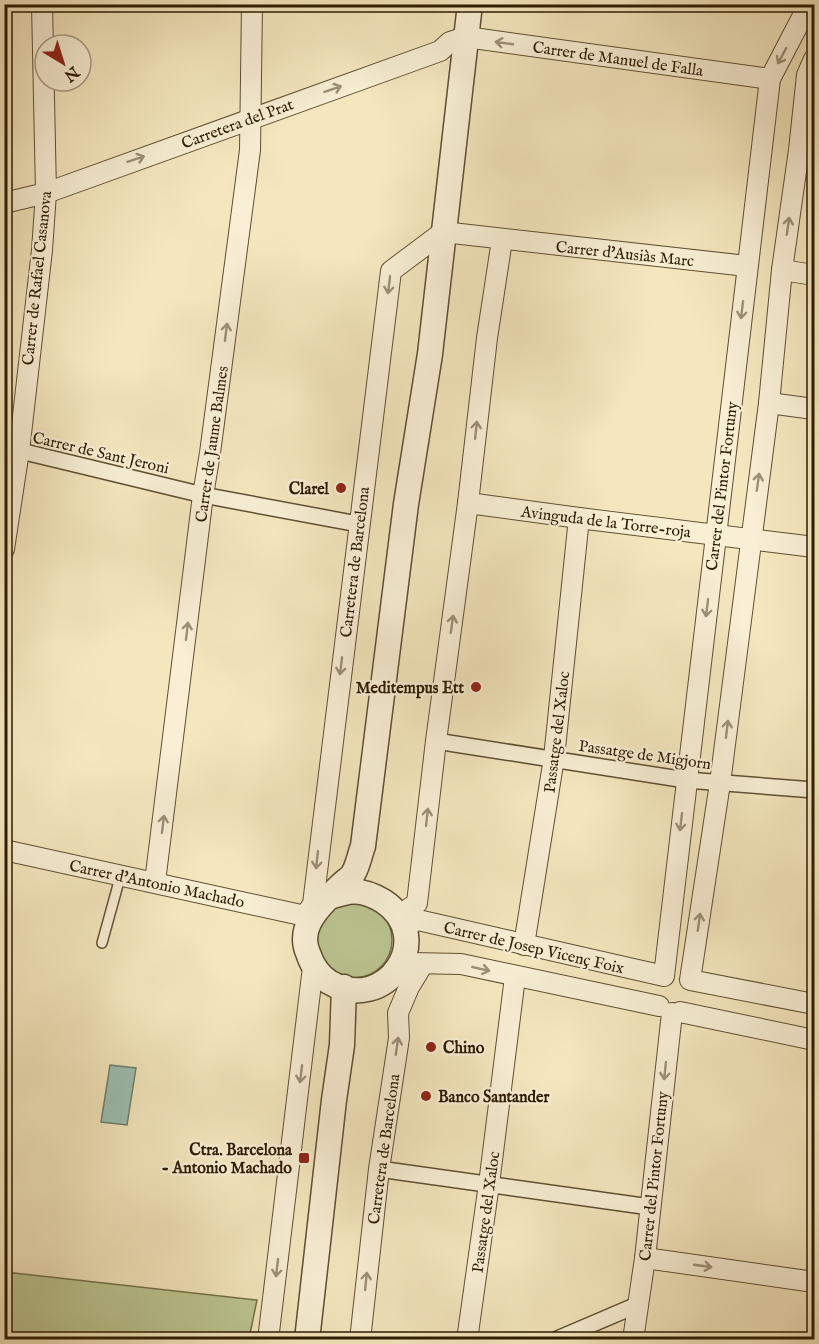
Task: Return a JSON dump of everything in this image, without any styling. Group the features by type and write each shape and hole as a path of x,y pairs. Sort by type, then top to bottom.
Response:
{"street":[{"name":"Carrer de Rafael Casanova","path":"4,549 12,449 42,250 46,193 42,4"},
{"name":"Carrer de Jaume Balmes","path":"155,882 196,493 210,453 250,150 252,4"},
{"path":"363,846 372,874 398,916 412,963 394,974 385,983 374,988 359,990 329,982 313,967 306,948 305,933 308,916 354,873 363,846 408,494 430,354 470,4"},
{"name":"Carrer del Pintor Fortuny","path":"664,976 770,79 809,4"},
{"name":"Carretera del Prat","path":"4,202 46,193 440,51 450,42 466,38"},
{"name":"Carrer de Manuel de Falla","path":"466,38 770,79"},
{"path":"690,980 720,783 769,403 782,270 807,151 807,75 814,59"},
{"name":"Carrer d'Ausiàs Marc","path":"443,232 747,266"},
{"name":"Carretera de Barcelona","path":"308,916 313,904 350,523 391,271 443,232"},
{"path":"398,916 417,903 487,338 502,240"},
{"path":"782,270 814,275"},
{"path":"769,403 814,409"},
{"name":"Carrer de Sant Jeroni","path":"12,449 196,493 350,523"},
{"name":"Avinguda de la Torre-roja","path":"468,503 814,547"},
{"name":"Passatge del Xaloc","path":"524,945 554,758 579,518"},
{"name":"Passatge de Migjorn","path":"436,741 686,780 814,790"},
{"name":"Carrer d'Antonio Machado","path":"4,850 308,916"},
{"path":"327,898 349,891 370,893 398,916"},
{"name":"Carrer de Josep Vicenç Foix","path":"398,916 664,976"},
{"name":"Carretera de Barcelona","path":"360,1340 379,1169 399,1038 398,1013 409,987 412,963"},
{"name":"Carrer de Josep Vicenç Foix","path":"412,963 461,964 814,1040"},
{"path":"268,1340 313,967"},
{"path":"675,973 686,976 690,980 695,989 694,1000 687,1009 670,1010 656,1000 655,989 659,980 664,976 675,973"},
{"name":"Passatge del Xaloc","path":"467,1340 515,977"},
{"path":"690,980 814,1004"},
{"path":"307,1340 342,1045 344,987"},
{"name":"Carrer del Pintor Fortuny","path":"633,1340 636,1305 645,1258 670,1010"},
{"path":"379,1169 650,1207"},
{"path":"645,1258 814,1282"},
{"path":"555,1340 636,1305"}],"lane":[{"path":"102,943 121,874"}],"green space":[{"path":"347,902 361,902 375,908 386,919 392,933 389,955 381,967 361,978 347,978 333,972 322,961 316,947 316,933 322,919 333,908"},
{"path":"5,1272 257,1300 249,1339 5,1339"}],"water":[{"path":"110,1065 136,1068 127,1125 101,1122"}],"place":[{"name":"Clarel","path":"341,488"},
{"name":"Meditempus Ett","path":"476,687"},
{"name":"Chino","path":"431,1047"},
{"name":"Banco Santander","path":"426,1096"},
{"name":"Ctra. Barcelona - Antonio Machado","path":"304,1158"}]}
